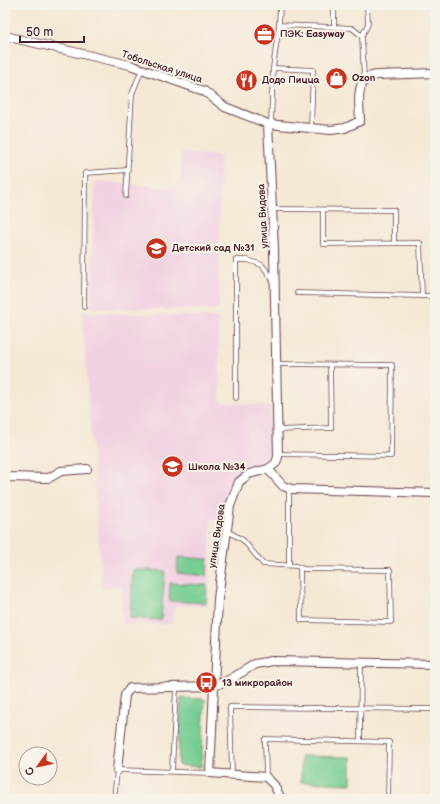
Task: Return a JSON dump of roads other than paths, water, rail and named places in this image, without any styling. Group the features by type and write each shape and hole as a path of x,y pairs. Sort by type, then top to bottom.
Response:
{"street":[{"name":"Тобольская улица","path":"5,36 142,69 204,91 225,107 269,125 331,130 346,128 360,121 360,89 364,81"},
{"path":"364,81 368,77 378,74 435,73"},
{"name":"улица Видова","path":"269,125 275,283 278,454"},
{"path":"278,454 276,463 268,469 283,486 289,488 435,493"},
{"path":"5,477 49,478 61,471 87,469"},
{"name":"улица Видова","path":"210,773 218,600 230,506 239,482 249,474 268,469"},
{"path":"117,770 124,695 130,688 214,686 231,680 255,664 272,661 435,664"},
{"path":"210,773 232,773 266,777 274,785 281,799"}],"lane":[{"path":"269,125 273,68 279,25 280,5"},
{"path":"334,5 334,27"},
{"path":"364,81 362,36 368,24 367,5"},
{"path":"279,25 352,28 362,36"},
{"path":"273,68 313,70 311,128"},
{"path":"126,196 132,94 142,69"},
{"path":"84,307 85,173 128,170"},
{"path":"272,209 394,210 394,243"},
{"path":"323,210 323,244 420,243 422,296"},
{"path":"236,398 236,260 248,260 262,265 275,283"},
{"path":"297,293 435,296"},
{"path":"276,364 392,366 390,456 278,454"},
{"path":"278,430 332,428 330,365"},
{"path":"289,488 289,565"},
{"path":"227,531 243,540 263,564 289,565 304,569 390,570 391,622 301,620 300,568"},
{"path":"360,741 361,663"},
{"path":"172,771 176,688"},
{"path":"232,773 230,707 435,709"},
{"path":"266,777 264,739 389,742 388,799"},
{"path":"114,799 117,770 210,773"}],"place":[{"name":"ПЭК: Easyway","path":"264,34"},
{"name":"Ozon","path":"336,78"},
{"name":"Додо Пицца","path":"247,80"},
{"name":"Детский сад №31","path":"156,248"},
{"name":"Школа №34","path":"173,467"},
{"name":"13 микрорайон","path":"206,683"}]}
